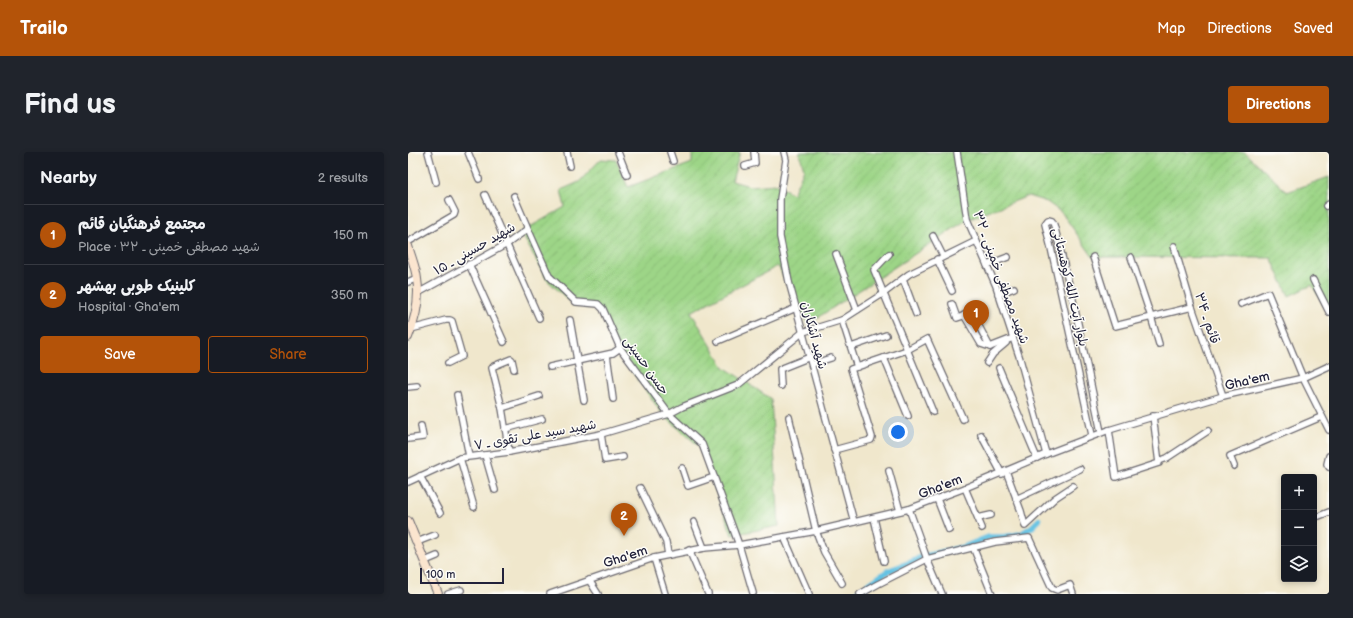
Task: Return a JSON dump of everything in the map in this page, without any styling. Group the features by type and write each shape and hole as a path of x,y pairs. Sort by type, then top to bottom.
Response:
{"street":[{"path":"428,152 436,182"},
{"path":"468,152 479,179"},
{"path":"567,152 570,166"},
{"path":"618,152 627,175"},
{"path":"670,152 673,160"},
{"path":"744,166 756,163 754,152"},
{"name":"شهید آشکاران","path":"784,152 786,160 780,199 780,237 789,282 854,522"},
{"name":"شهید مصطفی خمینی ـ ۳۲","path":"957,152 967,220 987,265 1013,338 1046,454"},
{"path":"485,195 539,318"},
{"path":"514,196 529,231"},
{"path":"408,337 418,293 417,278 408,247 454,215 455,212 449,200"},
{"name":"بلوار آیت الله کوهستانی","path":"1092,435 1052,248 1045,224 1048,220 1052,221 1054,225 1073,300 1101,432"},
{"name":"شهید حسینی ـ ۱۵","path":"418,293 507,244 526,230 529,231 549,276 576,302"},
{"path":"933,236 952,291"},
{"path":"803,332 842,320 903,279 940,258 976,241"},
{"name":"قائم ـ ۳۴","path":"1174,246 1192,307 1223,396"},
{"path":"836,254 857,310"},
{"path":"889,254 874,270 933,412"},
{"path":"1093,257 1115,326 1192,307"},
{"path":"1131,257 1159,344"},
{"path":"987,265 1007,259"},
{"path":"469,264 504,342"},
{"path":"408,282 417,278"},
{"path":"903,279 916,314"},
{"path":"1313,280 1329,312"},
{"path":"998,294 1014,288"},
{"path":"1241,304 1268,294 1303,378 1329,430"},
{"name":"حسن حسینی","path":"576,302 598,304 603,309 620,348 668,414 702,444 739,545 754,594"},
{"path":"952,304 957,318 972,313 990,347"},
{"path":"718,341 796,308"},
{"path":"964,316 981,344 990,347 1013,338"},
{"path":"411,329 446,320 452,321 462,356 448,363"},
{"path":"570,320 584,400"},
{"path":"842,320 857,367"},
{"name":"شهید سید علی تقوی ـ ۷","path":"408,482 460,458 509,452 601,434 668,414 738,385 803,332"},
{"path":"851,347 886,335"},
{"path":"987,362 1004,344 1013,338"},
{"path":"834,450 871,440 872,437 851,368 907,350 927,339 962,419"},
{"path":"550,367 607,355 620,348"},
{"path":"607,355 613,399"},
{"path":"781,386 780,369 810,357"},
{"path":"812,364 831,358"},
{"path":"884,358 908,416"},
{"path":"509,452 502,408 492,368 511,359 514,369"},
{"name":"Gha'em","path":"550,594 566,591 590,580 654,558 689,550 739,545 816,531 909,509 937,500 1092,435 1223,396 1303,378 1329,366"},
{"path":"999,368 1037,458"},
{"path":"408,387 417,386"},
{"path":"457,395 469,456"},
{"path":"502,408 539,396"},
{"path":"1153,416 1159,461"},
{"path":"1234,466 1230,456 1321,416"},
{"path":"789,417 816,531 824,552 842,583"},
{"path":"505,429 542,419"},
{"path":"408,439 423,437 422,426"},
{"path":"1108,430 1116,477 1159,463 1159,461 1167,458 1208,431"},
{"path":"601,434 605,460 623,457"},
{"path":"981,435 1004,472 1021,511 1025,526 1055,498 1073,486"},
{"path":"485,455 495,490"},
{"path":"1329,456 1327,464 1329,467"},
{"path":"460,458 474,507"},
{"path":"682,468 688,486 714,477"},
{"path":"1016,499 1080,469"},
{"path":"889,471 900,511"},
{"path":"420,476 440,513"},
{"path":"640,488 666,542 668,555"},
{"path":"966,488 982,528"},
{"path":"937,500 949,530"},
{"path":"909,509 926,560 942,594"},
{"path":"1318,516 1329,512"},
{"path":"978,518 991,515"},
{"path":"874,518 884,561"},
{"path":"408,520 413,538 439,594"},
{"path":"694,522 704,548"},
{"path":"413,538 436,535"},
{"path":"784,537 809,594"},
{"path":"860,594 926,560 995,542 1029,538 1052,588 1057,590 1070,585 1073,594"},
{"path":"973,547 992,594"},
{"path":"689,550 708,594"},
{"path":"425,561 437,556"},
{"path":"654,558 665,594"},
{"path":"590,580 598,594"},
{"path":"448,594 461,590"}],"green space":[{"path":"692,152 740,152 732,181 750,186 776,184 793,194 804,169 799,152 1245,152 1287,192 1329,177 1329,314 1312,285 1289,296 1271,258 1093,257 1062,213 1047,202 1028,196 965,221 808,324 778,266 691,312 724,367 771,399 779,526 732,535 700,447 663,415 615,347 597,308 574,305 547,280 521,232 565,207 561,190 579,182 601,159 616,160 628,187 692,163"}],"waterway":[{"path":"855,594 888,571 921,557 964,547 989,537 1005,537 1021,534 1032,527 1039,520"}],"place":[{"name":"مجتمع فرهنگیان قائم","path":"976,333"},
{"name":"کلینیک طوبی بهشهر","path":"624,536"}]}
